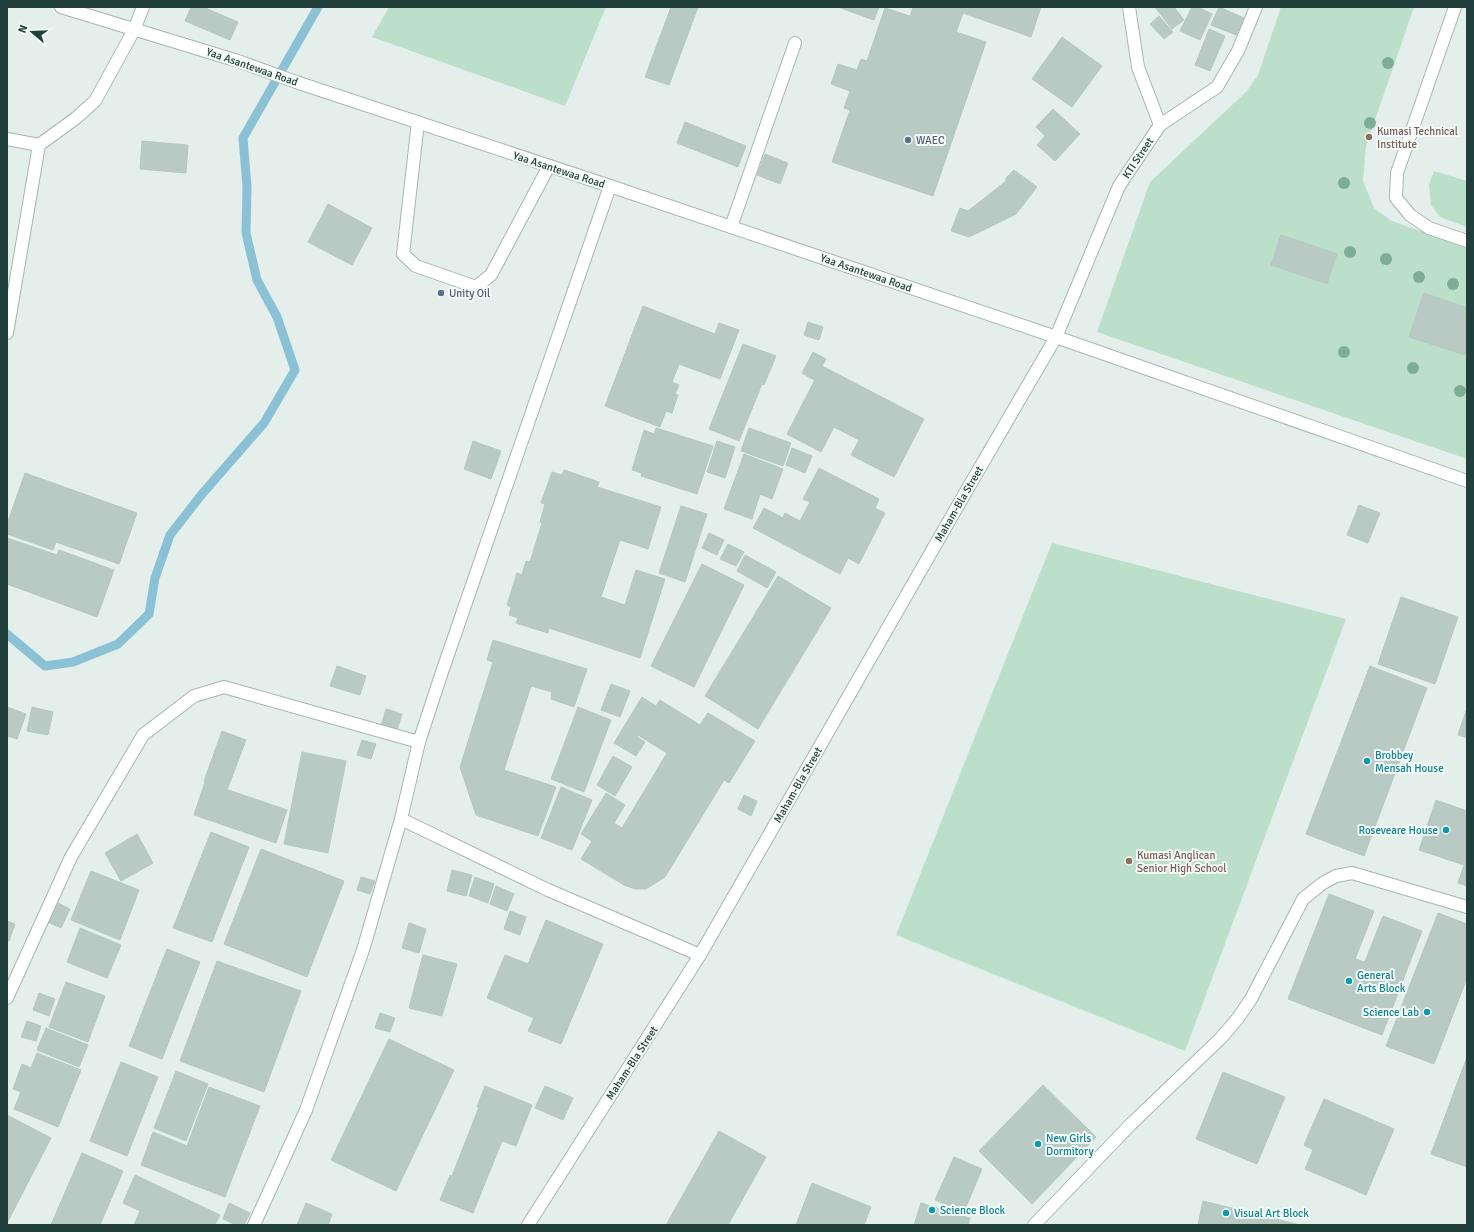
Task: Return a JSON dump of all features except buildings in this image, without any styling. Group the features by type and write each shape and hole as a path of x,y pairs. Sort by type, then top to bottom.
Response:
{"street":[{"name":"Yaa Asantewaa Road","path":"61,7 238,61 296,82 610,186 1056,337 1467,480"},
{"path":"7,333 39,145 76,118 95,101 134,30 143,7"},
{"path":"1129,7 1138,67 1160,125"},
{"name":"KTI Street","path":"1056,337 1119,186 1160,125 1217,87 1238,51 1256,7"},
{"path":"1455,7 1397,173 1396,198 1410,215 1429,228 1467,241"},
{"path":"731,227 795,43"},
{"path":"418,122 403,254 416,266 476,287 491,275 549,166"},
{"path":"7,139 39,145"},
{"path":"254,1225 306,1110 363,950 401,819 419,742 610,186"},
{"name":"Maham-Bla Street","path":"528,1225 700,955 1056,337"},
{"path":"7,998 71,857 143,735 194,696 224,687 419,742"},
{"path":"401,819 548,890 700,955"},
{"path":"1034,1225 1131,1124 1225,1033 1238,1018 1251,999 1303,899 1323,883 1336,876 1352,872 1467,907"}],"green space":[{"path":"389,7 606,7 565,106 372,37"},
{"path":"1281,7 1414,7 1366,146 1363,181 1374,208 1392,221 1467,248 1467,459 1097,332 1150,182 1247,91 1258,75"},
{"path":"1434,171 1467,181 1467,227 1440,217 1431,205 1429,185"},
{"path":"1052,543 1346,619 1185,1051 896,935"}],"waterway":[{"path":"7,634 45,666 73,662 118,644 149,614 155,578 170,535 202,494 264,423 295,370 277,317 257,280 246,233 247,187 243,138 318,7"}],"place":[{"name":"Kumasi Technical Institute","path":"1369,137"},
{"name":"WAEC","path":"908,140"},
{"name":"Unity Oil","path":"441,293"},
{"name":"Brobbey Mensah House","path":"1367,761"},
{"name":"Roseveare House","path":"1446,830"},
{"name":"Kumasi Anglican Senior High School","path":"1129,861"},
{"name":"General Arts Block","path":"1349,981"},
{"name":"Science Lab","path":"1427,1012"},
{"name":"New Girls Dormitory","path":"1038,1144"},
{"name":"Science Block","path":"932,1210"},
{"name":"Visual Art Block","path":"1226,1213"}]}
